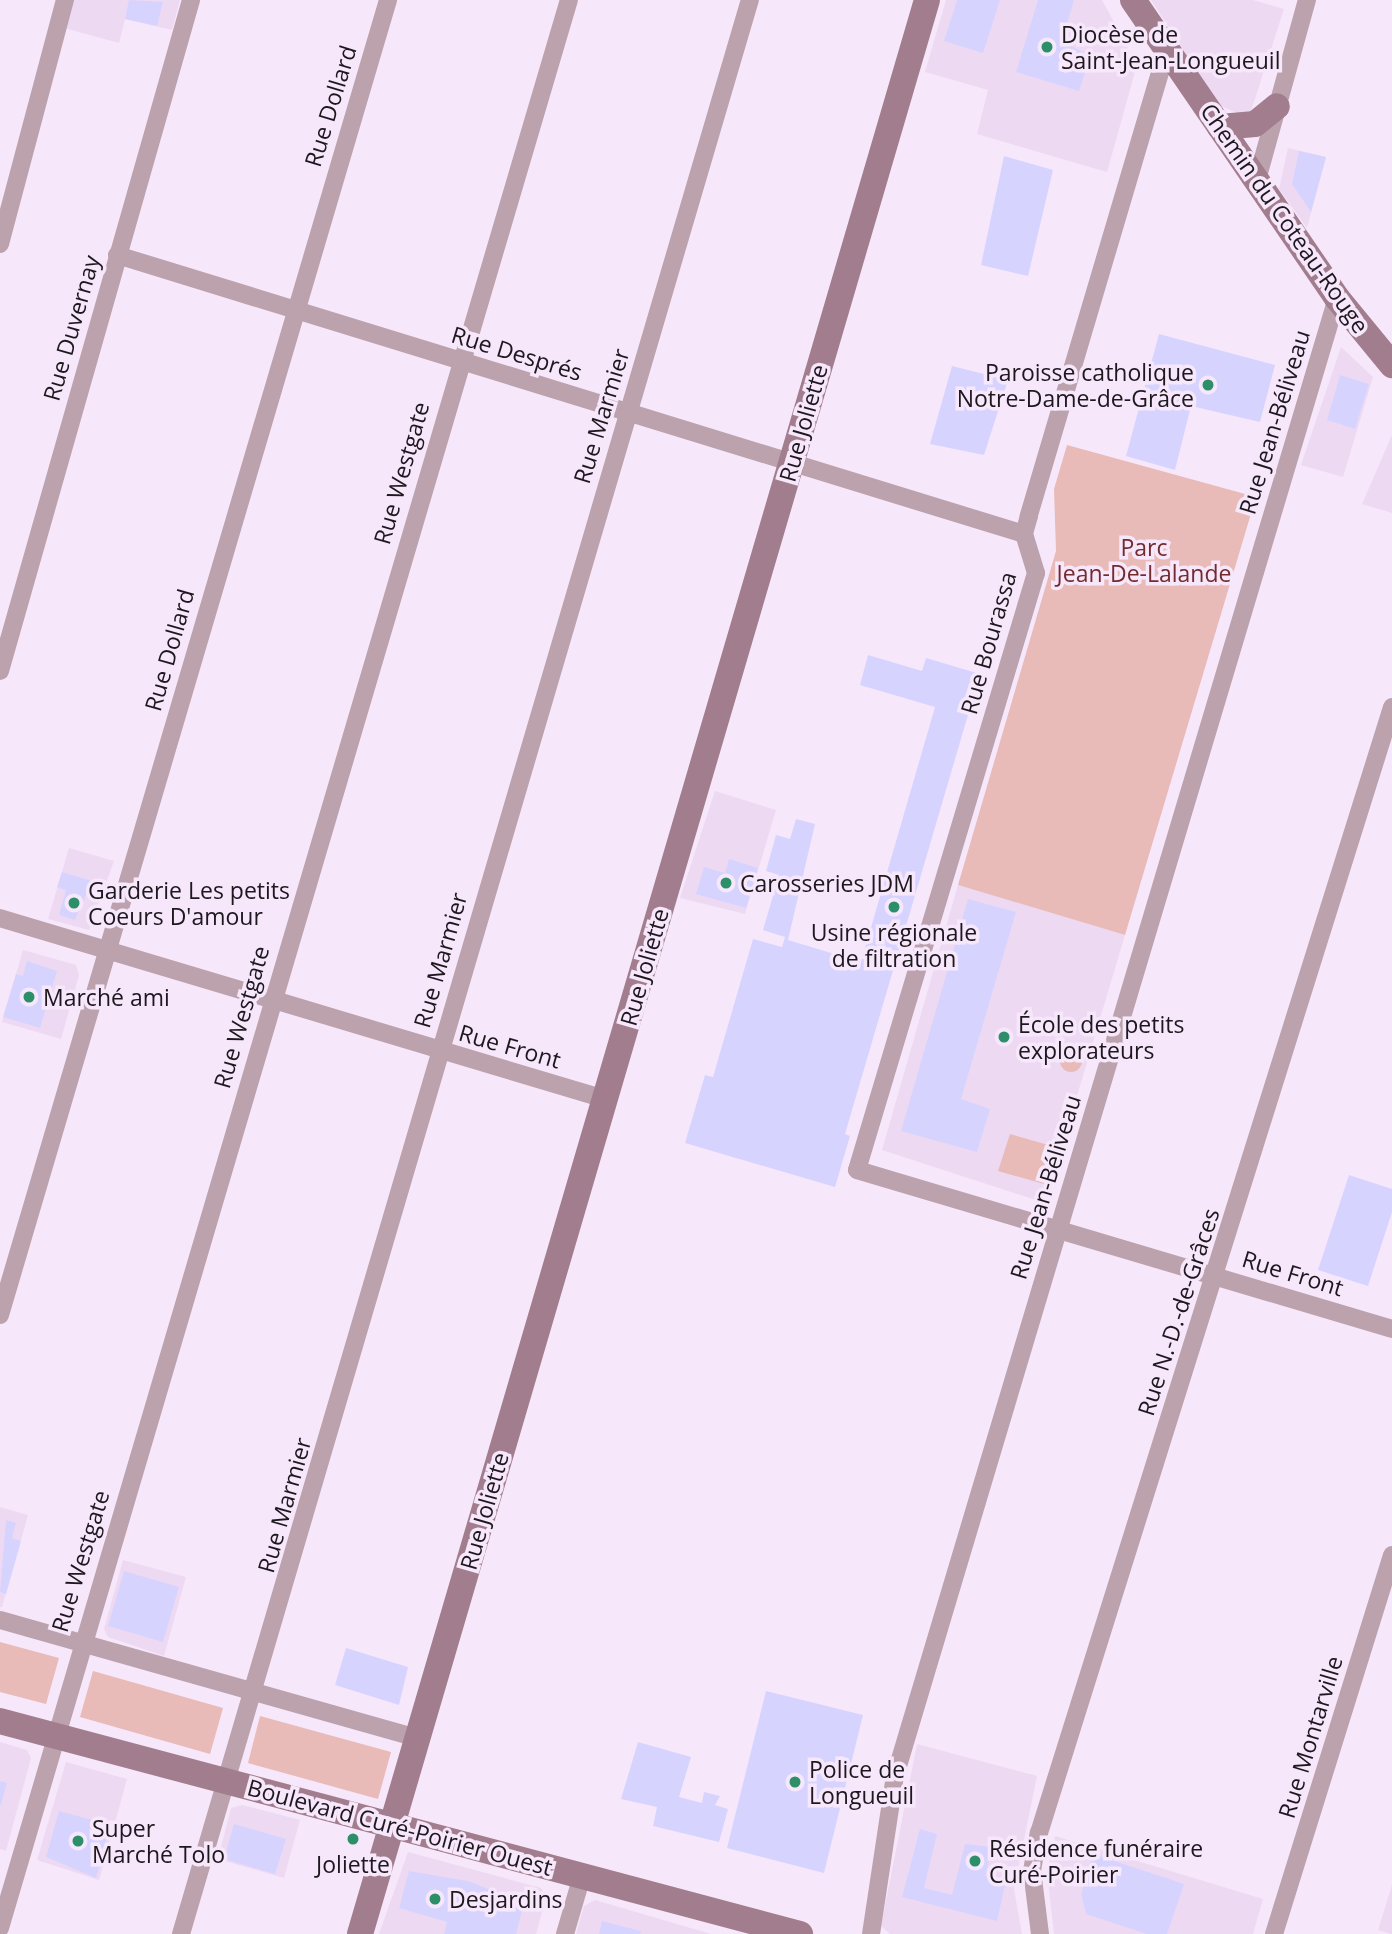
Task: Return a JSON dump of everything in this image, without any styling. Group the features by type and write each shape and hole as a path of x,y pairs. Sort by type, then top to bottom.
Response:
{"street":[{"path":"0,244 65,0"},
{"name":"Rue Duvernay","path":"0,671 191,0"},
{"name":"Rue Dollard","path":"0,1315 294,310 388,0"},
{"name":"Rue Westgate","path":"0,1928 54,1735 459,361 569,0"},
{"name":"Rue Marmier","path":"181,1934 225,1781 256,1692 439,1051 750,0"},
{"name":"Rue Joliette","path":"360,1934 927,0"},
{"name":"Chemin du Coteau-Rouge","path":"1133,0 1338,298 1390,357"},
{"path":"1257,180 1307,0"},
{"path":"1024,534 1167,49"},
{"path":"1220,127 1255,124 1277,106"},
{"name":"Rue Després","path":"117,255 1024,534"},
{"name":"Rue Jean-Béliveau","path":"871,1934 895,1776 1338,298"},
{"name":"Rue Bourassa","path":"857,1170 1036,573 1024,534"},
{"name":"Rue N.-D.-de-Grâces","path":"1040,1934 1032,1871 1039,1833 1216,1276 1392,706"},
{"name":"Rue Front","path":"0,918 272,1002 605,1099"},
{"name":"Rue Front","path":"857,1170 1392,1329"},
{"name":"Rue Montarville","path":"1274,1934 1392,1555"},
{"path":"0,1620 418,1738"},
{"name":"Boulevard Curé-Poirier Ouest","path":"0,1721 800,1934"},
{"path":"565,1934 582,1876"}],"shaded area":[{"path":"72,0 180,0 172,30 125,19 119,43 64,28"},
{"path":"946,0 1102,0 1137,65 1107,172 977,134 988,90 925,72"},
{"path":"1151,0 1253,0 1284,9 1251,111 1239,114 1219,105"},
{"path":"1288,148 1326,157 1307,228 1279,189"},
{"path":"1341,347 1373,377 1343,477 1301,465"},
{"path":"1392,435 1392,513 1362,504"},
{"path":"715,791 776,810 745,914 680,898"},
{"path":"69,848 114,861 89,930 48,919"},
{"name":"École des petits explorateurs","path":"958,885 1125,935 1045,1203 882,1150"},
{"path":"23,950 76,965 79,975 61,1039 2,1022"},
{"path":"0,1507 28,1515 2,1607 0,1607"},
{"path":"123,1560 186,1577 164,1656 108,1637 104,1629"},
{"path":"0,1742 27,1750 31,1758 6,1851 0,1849"},
{"path":"917,1744 1037,1776 1014,1889 1022,1934 890,1934 881,1926"},
{"path":"66,1762 127,1779 99,1880 37,1860"},
{"path":"242,1805 300,1820 284,1878 218,1859 231,1808"},
{"path":"1055,1836 1263,1899 1253,1934 1054,1934 1047,1872"},
{"path":"408,1852 541,1888 546,1898 536,1934 379,1934"},
{"path":"1392,1885 1392,1934 1391,1934 1378,1930"},
{"path":"595,1900 711,1934 576,1934 584,1906"}],"green space":[{"name":"Parc Jean-De-Lalande","path":"1067,445 1256,497 1125,935 958,885 1056,551 1054,489"},
{"path":"1071,1050 1079,1053 1082,1061 1079,1069 1071,1072 1063,1069 1060,1061 1063,1053"},
{"path":"1010,1134 1055,1147 1044,1184 998,1171"},
{"path":"0,1642 59,1658 46,1704 0,1692"},
{"path":"93,1671 223,1708 210,1754 80,1717"},
{"path":"260,1716 391,1752 378,1799 248,1763"}],"building":[{"path":"129,0 163,2 157,26 125,19"},
{"path":"957,0 1000,0 983,53 944,41"},
{"name":"Diocèse de Saint-Jean-Longueuil","path":"1038,0 1074,0 1062,41 1090,56 1079,91 1016,72"},
{"path":"1299,151 1326,157 1311,212 1292,184"},
{"path":"1004,156 1053,170 1028,276 981,265"},
{"name":"Paroisse catholique Notre-Dame-de-Grâce","path":"1159,334 1275,365 1260,422 1191,406 1175,470 1126,456"},
{"path":"952,366 1008,380 984,455 930,444"},
{"path":"1340,375 1369,384 1355,429 1327,420"},
{"name":"Usine régionale de filtration","path":"868,655 922,671 926,658 980,674 845,1134 850,1136 835,1187 685,1143 705,1075 713,1077 753,939 782,947 785,937 763,930 779,875 766,871 776,835 790,839 796,819 815,824 788,940 861,962 935,707 860,685"},
{"name":"Carosseries JDM","path":"729,859 758,868 746,908 696,894 704,867 725,873"},
{"name":"Garderie Les petits Coeurs D'amour","path":"62,872 92,881 75,920 59,915 66,890 57,887"},
{"path":"968,899 1016,912 961,1099 990,1109 977,1152 901,1131"},
{"name":"Marché ami","path":"27,961 57,971 40,1028 3,1017 16,974 23,976"},
{"path":"1349,1175 1392,1189 1392,1212 1368,1286 1318,1270"},
{"path":"6,1520 16,1523 12,1538 21,1541 6,1594 0,1592"},
{"path":"124,1571 179,1587 163,1642 108,1626"},
{"path":"346,1648 408,1667 399,1705 335,1685"},
{"name":"Police de Longueuil","path":"766,1691 863,1715 824,1873 727,1848"},
{"path":"638,1742 691,1757 679,1797 702,1803 704,1792 720,1796 715,1805 728,1809 719,1842 653,1826 657,1807 621,1799"},
{"path":"0,1781 7,1783 1,1805 0,1805"},
{"name":"Super Marché Tolo","path":"59,1811 111,1825 96,1878 46,1857"},
{"path":"234,1824 286,1839 275,1874 224,1859"},
{"name":"Résidence funéraire Curé-Poirier","path":"920,1829 937,1834 924,1888 952,1895 965,1844 993,1847 985,1876 1006,1881 997,1921 902,1897"},
{"path":"1093,1854 1184,1884 1167,1934 1147,1934 1086,1914 1081,1894"},
{"path":"409,1871 468,1881 524,1903 516,1934 444,1934 447,1922 399,1908"},
{"path":"602,1921 641,1931 640,1934 599,1934"}],"place":[{"name":"Diocèse de Saint-Jean-Longueuil","path":"1047,47"},
{"name":"Paroisse catholique Notre-Dame-de-Grâce","path":"1208,385"},
{"name":"Carosseries JDM","path":"726,883"},
{"name":"Garderie Les petits Coeurs D'amour","path":"74,903"},
{"name":"Usine régionale de filtration","path":"894,907"},
{"name":"Marché ami","path":"29,997"},
{"name":"École des petits explorateurs","path":"1004,1037"},
{"name":"Police de Longueuil","path":"795,1782"},
{"name":"Joliette","path":"353,1839"},
{"name":"Super Marché Tolo","path":"78,1841"},
{"name":"Résidence funéraire Curé-Poirier","path":"975,1861"},
{"name":"Desjardins","path":"435,1899"}]}
